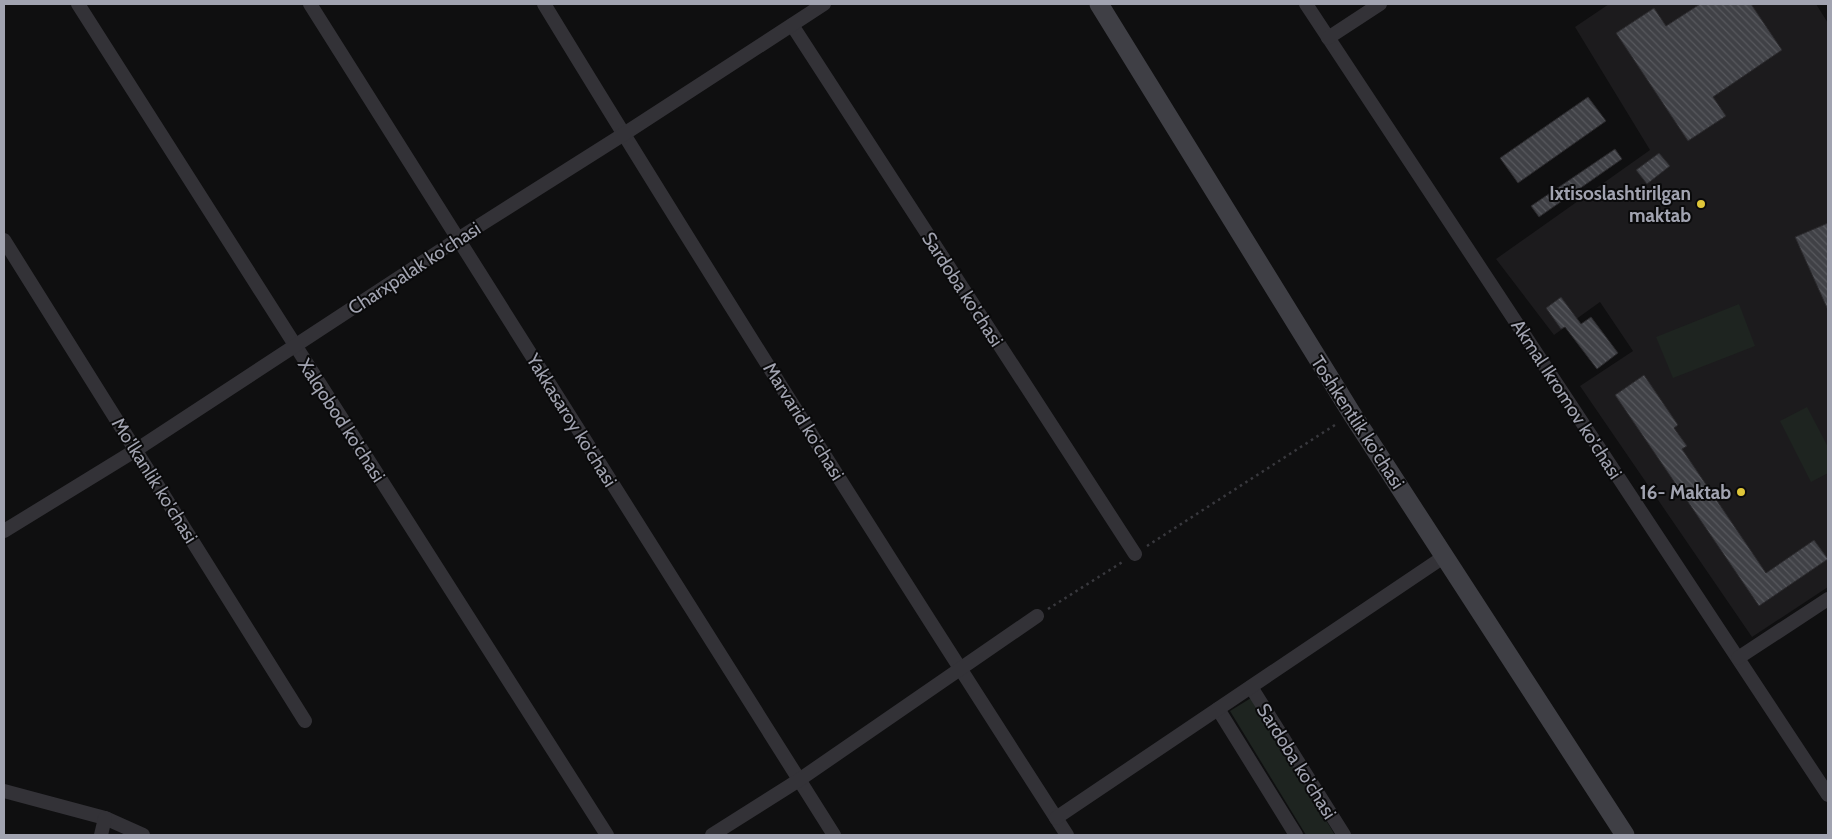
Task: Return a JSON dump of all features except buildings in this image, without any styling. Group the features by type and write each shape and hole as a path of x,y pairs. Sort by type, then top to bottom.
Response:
{"main road":[{"name":"Toshkentlik ko'chasi","path":"1099,4 1352,414 1446,556 1625,835"}],"street":[{"name":"Xalqobod ko'chasi","path":"78,4 607,835"},
{"name":"Yakkasaroy ko'chasi","path":"310,4 834,835"},
{"name":"Marvarid ko'chasi","path":"544,4 960,669 1067,835"},
{"name":"Charxpalak ko'chasi","path":"4,531 136,450 458,239 824,4"},
{"name":"Akmal Ikromov ko'chasi","path":"1306,4 1828,795"},
{"path":"1328,38 1380,4"},
{"name":"Sardoba ko'chasi","path":"792,25 1135,554"},
{"name":"Mo'lkanlik ko'chasi","path":"4,240 305,721"},
{"path":"1056,818 1446,556"},
{"path":"1738,658 1828,599"},
{"path":"712,835 799,780 1037,616"},
{"name":"Sardoba ko'chasi","path":"1250,687 1344,835"},
{"path":"1218,709 1296,835"},
{"path":"4,791 105,818 143,835"},
{"path":"101,835 105,818"}],"path":[{"path":"1037,616 1352,414"}],"shaded area":[{"name":"Ixtisoslashtirilgan maktab","path":"1609,4 1816,4 1828,23 1828,587 1752,637 1580,386 1633,351 1600,302 1554,335 1496,259 1650,150 1575,27"},
{"path":"1739,304 1755,346 1673,378 1656,337"},
{"path":"1807,407 1828,447 1828,473 1811,482 1780,421"},
{"path":"1251,698 1335,835 1306,835 1230,711"}],"place":[{"name":"Ixtisoslashtirilgan maktab","path":"1701,204"},
{"name":"16- Maktab","path":"1741,492"}]}
